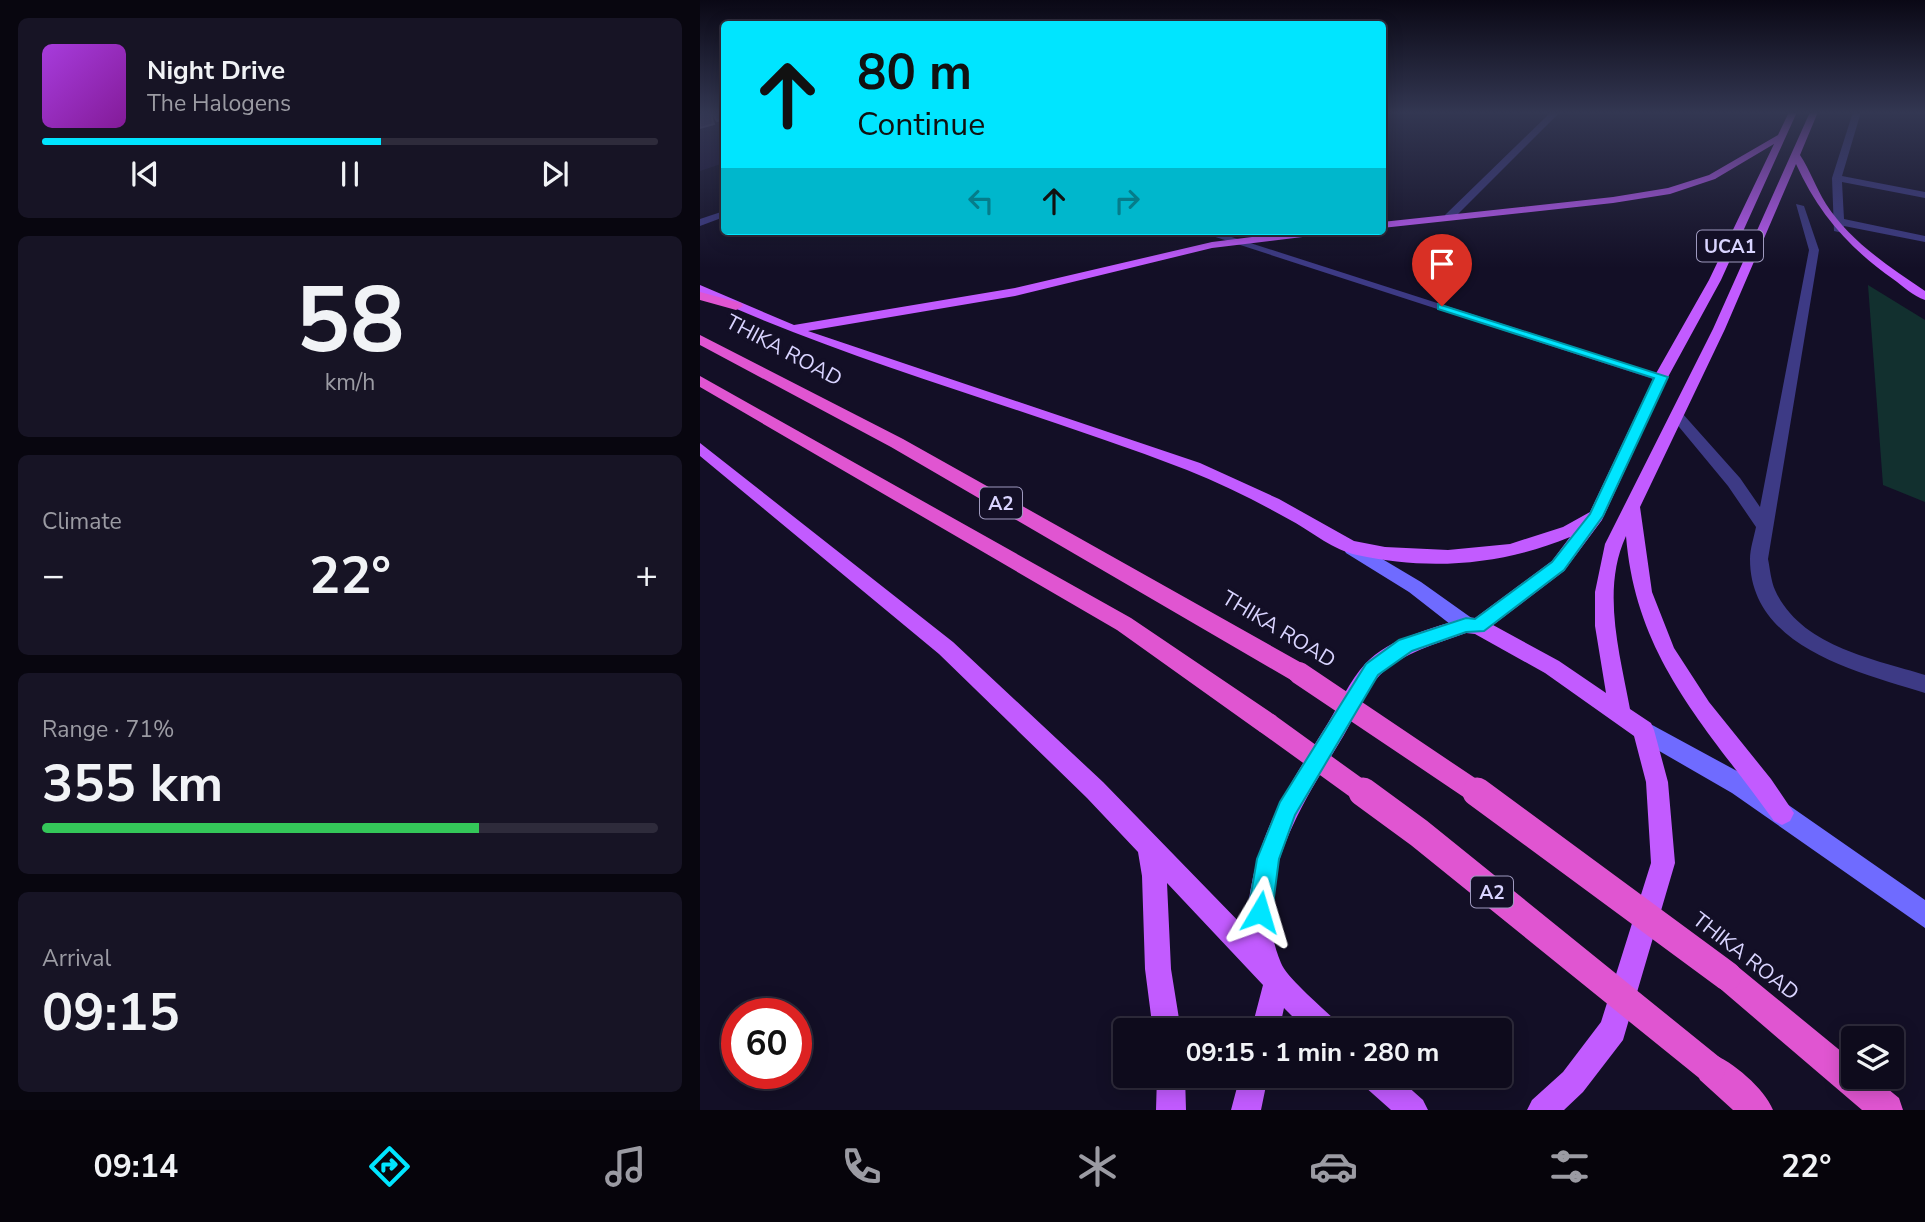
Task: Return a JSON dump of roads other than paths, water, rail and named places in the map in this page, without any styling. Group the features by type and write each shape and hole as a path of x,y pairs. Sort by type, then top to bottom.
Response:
{"highway":[{"path":"700,296 736,306"},
{"name":"THIKA ROAD","path":"700,338 897,443 1299,673 1468,786 1727,975 1887,1110"},
{"name":"A2","path":"700,381 1124,624 1419,834 1711,1069 1758,1110"}],"main road":[{"path":"1386,225 1613,200 1670,191 1712,177 1735,164"},
{"name":"UCA1","path":"1472,626 1558,566 1596,516 1661,377 1715,280 1769,164"},
{"name":"UCA1","path":"1620,713 1605,626 1604,592 1614,544 1677,416 1794,164"},
{"path":"1800,164 1812,192 1840,226 1852,246 1925,296"},
{"path":"795,329 1015,292 1176,252 1235,241 1290,235"},
{"name":"THIKA ROAD","path":"700,289 856,354 1194,467 1263,497 1352,548 1472,626"},
{"path":"700,448 946,648 1095,790 1313,1018"},
{"path":"1632,506 1643,593 1662,642 1690,692 1782,813"},
{"path":"1352,548 1434,556 1481,555 1521,549 1562,536 1596,516"},
{"path":"1267,1018 1274,978 1259,930 1261,894 1268,859 1287,809 1372,670 1406,646 1472,626 1552,667 1643,730 1740,785 1925,915"},
{"path":"1542,1110 1573,1082 1613,1030 1663,863 1657,782 1643,730"},
{"path":"1149,846 1154,876 1158,969 1165,1018"},
{"path":"1171,1088 1171,1110"},
{"path":"1246,1110 1251,1088"},
{"path":"1388,1088 1413,1110"}],"street":[{"path":"1449,217 1501,164"},
{"path":"1841,164 1837,178 1840,226 1925,239"},
{"path":"1837,178 1925,195"},
{"path":"1799,206 1814,250 1759,559 1760,578 1772,608 1789,627 1817,646 1925,684"},
{"path":"700,223 721,215"},
{"path":"1215,235 1661,377"},
{"path":"1677,416 1734,482 1765,527"}]}
